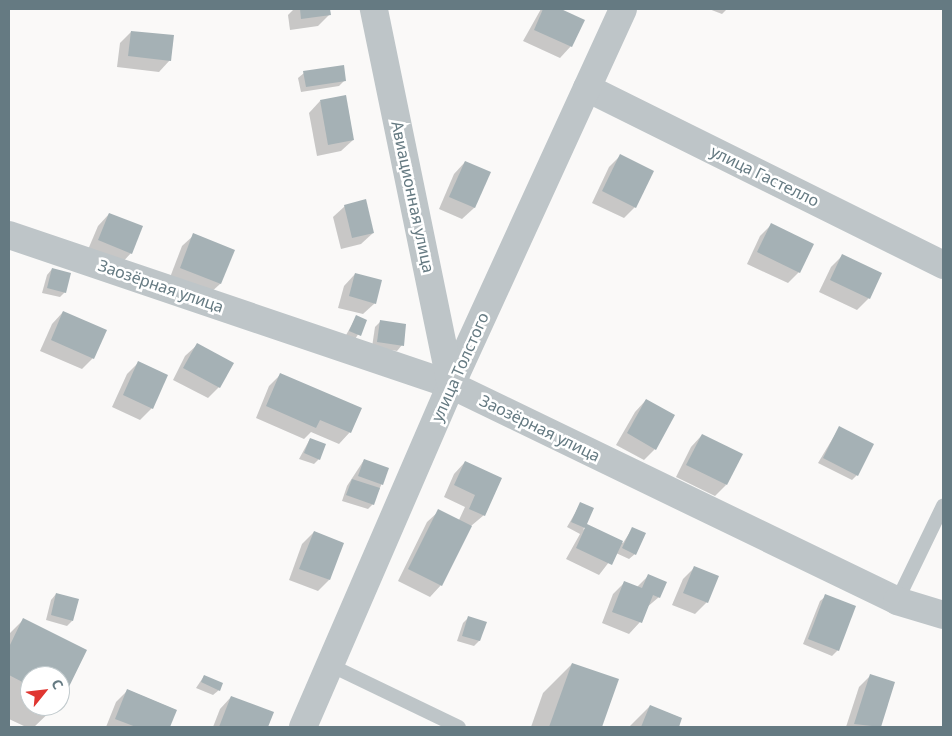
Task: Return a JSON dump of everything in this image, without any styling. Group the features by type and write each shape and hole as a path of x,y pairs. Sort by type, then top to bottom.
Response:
{"street":[{"name":"Авиационная улица","path":"374,9 451,385"},
{"name":"улица Толстого","path":"303,727 451,385 623,9"},
{"name":"улица Гастелло","path":"587,88 943,265"},
{"name":"Заозёрная улица","path":"9,235 451,385 897,601 943,614"}],"lane":[{"path":"897,601 943,506"},
{"path":"330,665 459,727"}],"building":[{"path":"300,9 330,9 331,15 301,19"},
{"path":"543,9 561,9 585,20 572,47 534,30"},
{"path":"131,31 174,35 171,61 128,56"},
{"path":"344,65 346,81 306,87 303,71"},
{"path":"346,95 354,140 328,145 320,100"},
{"path":"620,154 654,171 636,208 602,191"},
{"path":"465,161 491,172 475,208 449,197"},
{"path":"366,199 374,233 352,238 344,205"},
{"path":"109,213 143,226 132,254 98,240"},
{"path":"771,223 814,244 800,273 757,252"},
{"path":"193,233 235,250 221,284 180,268"},
{"path":"842,254 882,273 870,299 830,280"},
{"path":"52,268 71,273 66,293 47,288"},
{"path":"355,273 382,280 376,304 349,296"},
{"path":"63,311 107,330 94,359 51,340"},
{"path":"356,315 367,320 361,336 349,331"},
{"path":"380,320 406,324 404,346 377,342"},
{"path":"197,343 234,363 220,388 183,368"},
{"path":"138,361 168,375 153,409 123,395"},
{"path":"280,373 362,408 351,433 320,420 316,428 266,406"},
{"path":"646,399 675,415 656,450 627,433"},
{"path":"839,426 874,444 858,476 823,458"},
{"path":"702,434 743,454 727,485 686,465"},
{"path":"310,438 326,444 320,460 304,453"},
{"path":"364,459 389,468 383,485 358,476"},
{"path":"465,461 502,478 485,516 469,509 475,495 454,485"},
{"path":"352,479 380,488 374,505 346,495"},
{"path":"580,502 594,508 587,524 623,541 612,565 576,548 585,528 571,522"},
{"path":"438,509 472,526 442,586 408,569"},
{"path":"632,527 646,533 636,555 622,548"},
{"path":"314,531 344,543 330,580 299,569"},
{"path":"694,566 719,576 708,603 683,593"},
{"path":"648,574 667,582 660,598 653,595 642,623 612,612 624,581 642,588"},
{"path":"56,593 79,599 73,621 51,615"},
{"path":"825,594 856,606 839,651 808,639"},
{"path":"468,616 487,622 480,641 462,636"},
{"path":"23,618 87,650 70,685 70,666 20,666 20,681 9,675 9,647"},
{"path":"572,663 619,679 602,727 549,727"},
{"path":"870,674 895,682 881,727 854,724"},
{"path":"204,675 223,683 220,691 201,682"},
{"path":"127,689 177,710 170,727 136,727 115,719"},
{"path":"231,696 274,712 268,727 219,727"},
{"path":"650,705 682,718 679,727 641,727"}]}
